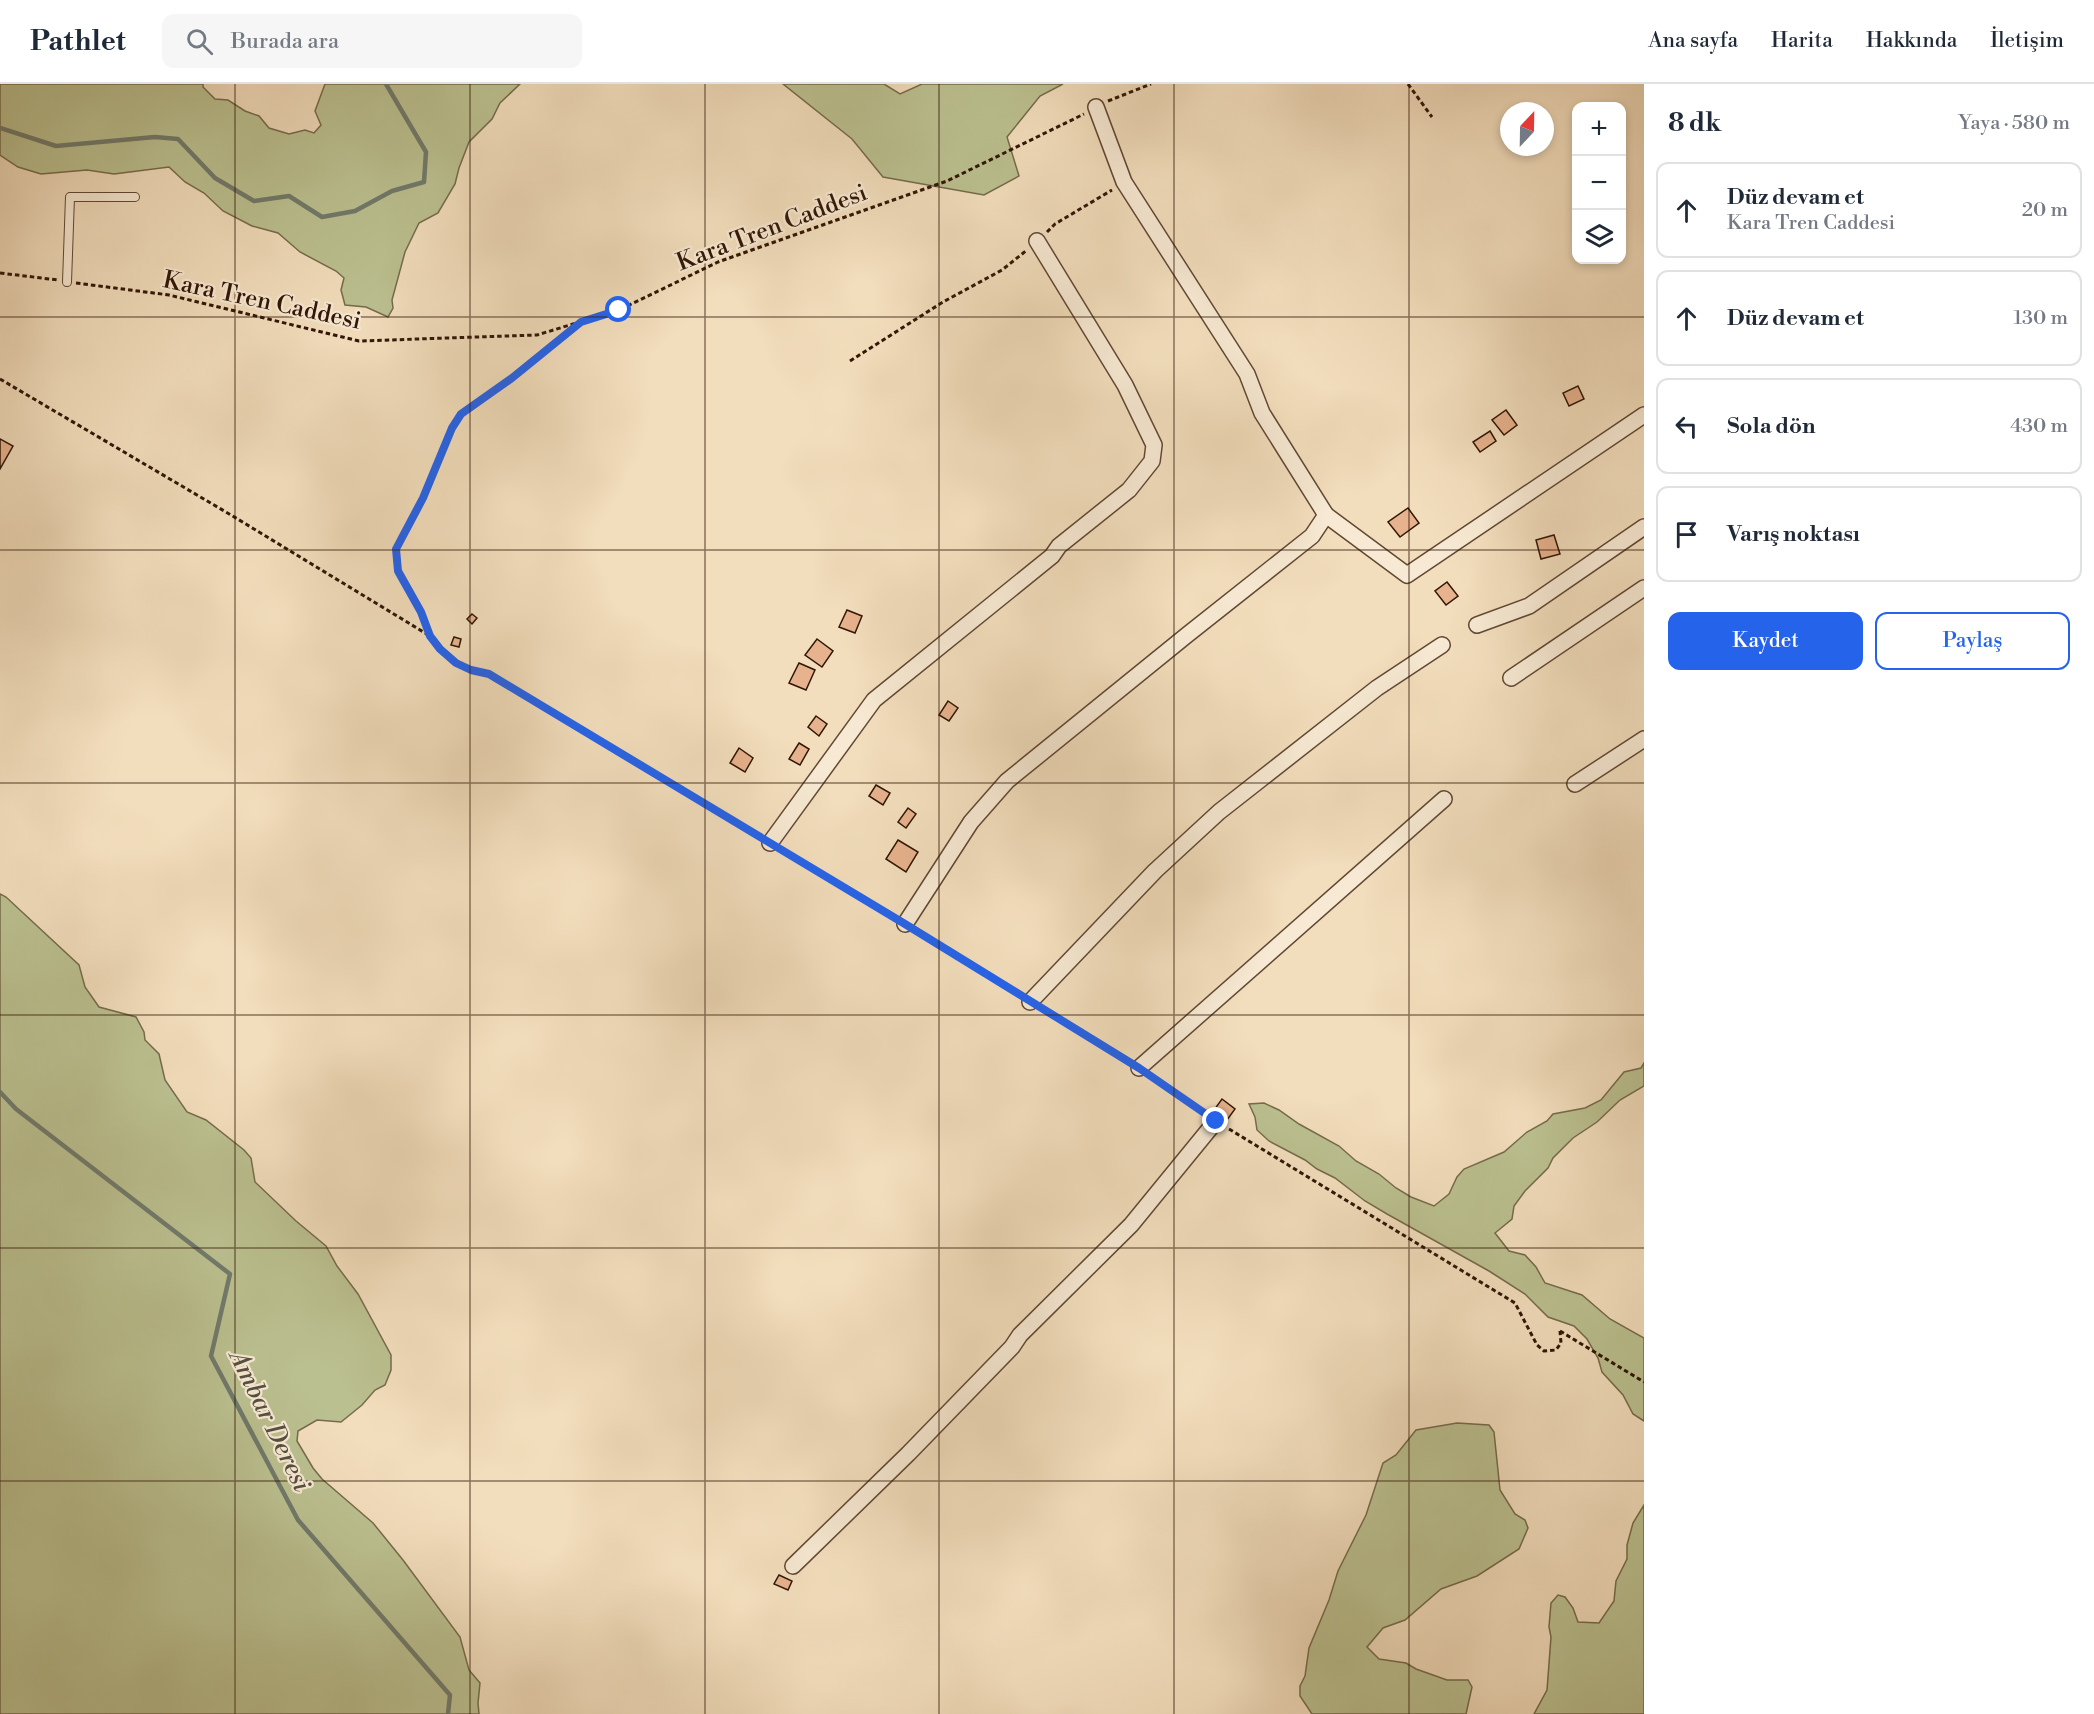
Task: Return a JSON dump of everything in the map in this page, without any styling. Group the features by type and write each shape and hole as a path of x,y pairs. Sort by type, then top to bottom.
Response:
{"street":[{"path":"1096,107 1124,182 1247,374 1262,413 1326,515 1407,575 1644,415"},
{"path":"770,843 874,700 1053,556 1059,546 1129,490 1152,460 1154,445 1125,385 1037,241"},
{"path":"905,924 971,822 1007,781 1312,536 1326,515"},
{"path":"1477,624 1529,606 1644,527"},
{"path":"1511,678 1644,588"},
{"path":"1030,1002 1155,871 1219,812 1377,688 1442,645"},
{"path":"1575,784 1644,739"},
{"path":"1139,1068 1444,799"},
{"path":"793,1566 908,1454 1012,1347 1020,1335 1131,1225 1216,1121"}],"lane":[{"path":"67,282 70,197 135,197"}],"path":[{"name":"Kara Tren Caddesi","path":"0,273 169,295 359,341 537,335 619,310 718,262 947,181 1117,96 1151,84"},
{"path":"1408,84 1432,117"},
{"path":"850,361 943,302 1002,270 1055,224 1124,182"},
{"path":"581,322 512,378 461,414 452,428 423,498 396,549 398,571 421,612 430,636 440,649 456,663 471,670 489,674 905,924 1139,1068 1216,1121 1515,1303 1537,1345 1544,1351 1556,1350 1561,1343 1560,1331 1644,1382"},
{"path":"0,379 430,636"}],"green space":[{"path":"0,84 203,84 203,87 215,99 228,100 245,111 259,116 269,128 289,134 305,130 314,133 321,125 315,111 325,84 520,84 500,103 492,119 469,142 455,184 438,213 419,223 405,252 392,300 393,308 388,317 366,307 345,305 341,290 344,278 336,271 300,252 278,233 252,226 223,211 204,193 185,182 169,167 114,174 87,170 41,174 18,167 0,155"},
{"path":"783,84 884,84 900,94 922,84 1063,84 1040,96 1007,137 1019,176 984,195 883,177 852,139"},
{"path":"0,894 79,965 85,987 99,1007 136,1017 144,1032 145,1040 159,1054 165,1080 187,1112 206,1120 244,1150 251,1158 255,1182 326,1246 337,1266 358,1294 391,1355 391,1370 385,1385 375,1390 362,1405 341,1422 317,1420 298,1431 297,1441 322,1479 373,1523 460,1637 469,1670 480,1683 479,1714 0,1714"},
{"path":"1644,1063 1644,1086 1620,1100 1597,1122 1573,1138 1525,1191 1514,1206 1512,1219 1495,1233 1509,1251 1525,1255 1536,1267 1545,1283 1582,1295 1610,1319 1644,1338 1644,1421 1633,1414 1623,1395 1602,1372 1598,1358 1587,1339 1574,1326 1548,1317 1525,1294 1489,1271 1365,1201 1335,1178 1269,1141 1257,1130 1255,1117 1249,1104 1264,1103 1279,1110 1339,1146 1356,1161 1379,1174 1396,1188 1434,1206 1449,1194 1457,1177 1464,1169 1504,1152 1527,1132 1547,1121 1553,1114 1585,1108 1601,1100 1624,1072 1641,1068"},
{"path":"1457,1423 1489,1425 1494,1432 1500,1490 1515,1514 1525,1520 1528,1528 1519,1549 1477,1576 1441,1589 1405,1620 1383,1628 1367,1647 1379,1659 1406,1663 1447,1680 1468,1680 1472,1687 1466,1714 1312,1714 1300,1696 1300,1686 1305,1676 1309,1648 1338,1571 1366,1515 1383,1463 1396,1455 1416,1430"},
{"path":"1644,1505 1644,1714 1534,1714 1547,1690 1551,1603 1558,1595 1565,1597 1573,1608 1578,1622 1599,1623 1614,1601 1616,1581 1627,1559 1627,1545 1633,1523"}],"building":[{"path":"1578,386 1584,399 1569,406 1563,393"},
{"path":"1506,410 1517,425 1504,435 1492,420"},
{"path":"1490,431 1496,441 1480,452 1473,442"},
{"path":"0,439 13,446 0,469"},
{"path":"1408,508 1419,523 1400,537 1388,522"},
{"path":"1554,535 1560,554 1541,559 1536,540"},
{"path":"1447,582 1458,596 1446,605 1435,591"},
{"path":"847,610 862,616 855,633 839,627"},
{"path":"472,614 477,618 472,624 467,619"},
{"path":"454,637 461,639 459,647 451,645"},
{"path":"817,639 833,651 822,667 805,655"},
{"path":"799,663 815,670 806,690 789,683"},
{"path":"948,701 958,708 949,721 939,715"},
{"path":"816,716 827,724 819,736 808,727"},
{"path":"799,743 809,749 800,765 789,759"},
{"path":"739,748 753,758 745,772 730,763"},
{"path":"876,785 890,793 883,805 869,796"},
{"path":"908,808 916,814 906,828 898,822"},
{"path":"898,840 918,852 906,872 886,859"},
{"path":"1222,1099 1235,1109 1227,1120 1214,1110"},
{"path":"779,1575 792,1581 788,1590 774,1584"}],"waterway":[{"path":"0,128 56,146 155,137 178,139 215,178 254,201 289,196 322,217 355,211 392,191 424,182 426,152 386,84"},
{"name":"Ambar Deresi","path":"0,1092 16,1109 230,1274 211,1356 298,1520 450,1695 448,1714"}],"route":[{"path":"619,310 581,322 512,378 461,414 452,428 423,498 396,549 398,571 421,612 430,636 440,649 456,663 471,670 489,674 905,924 1139,1068 1216,1121"}]}
